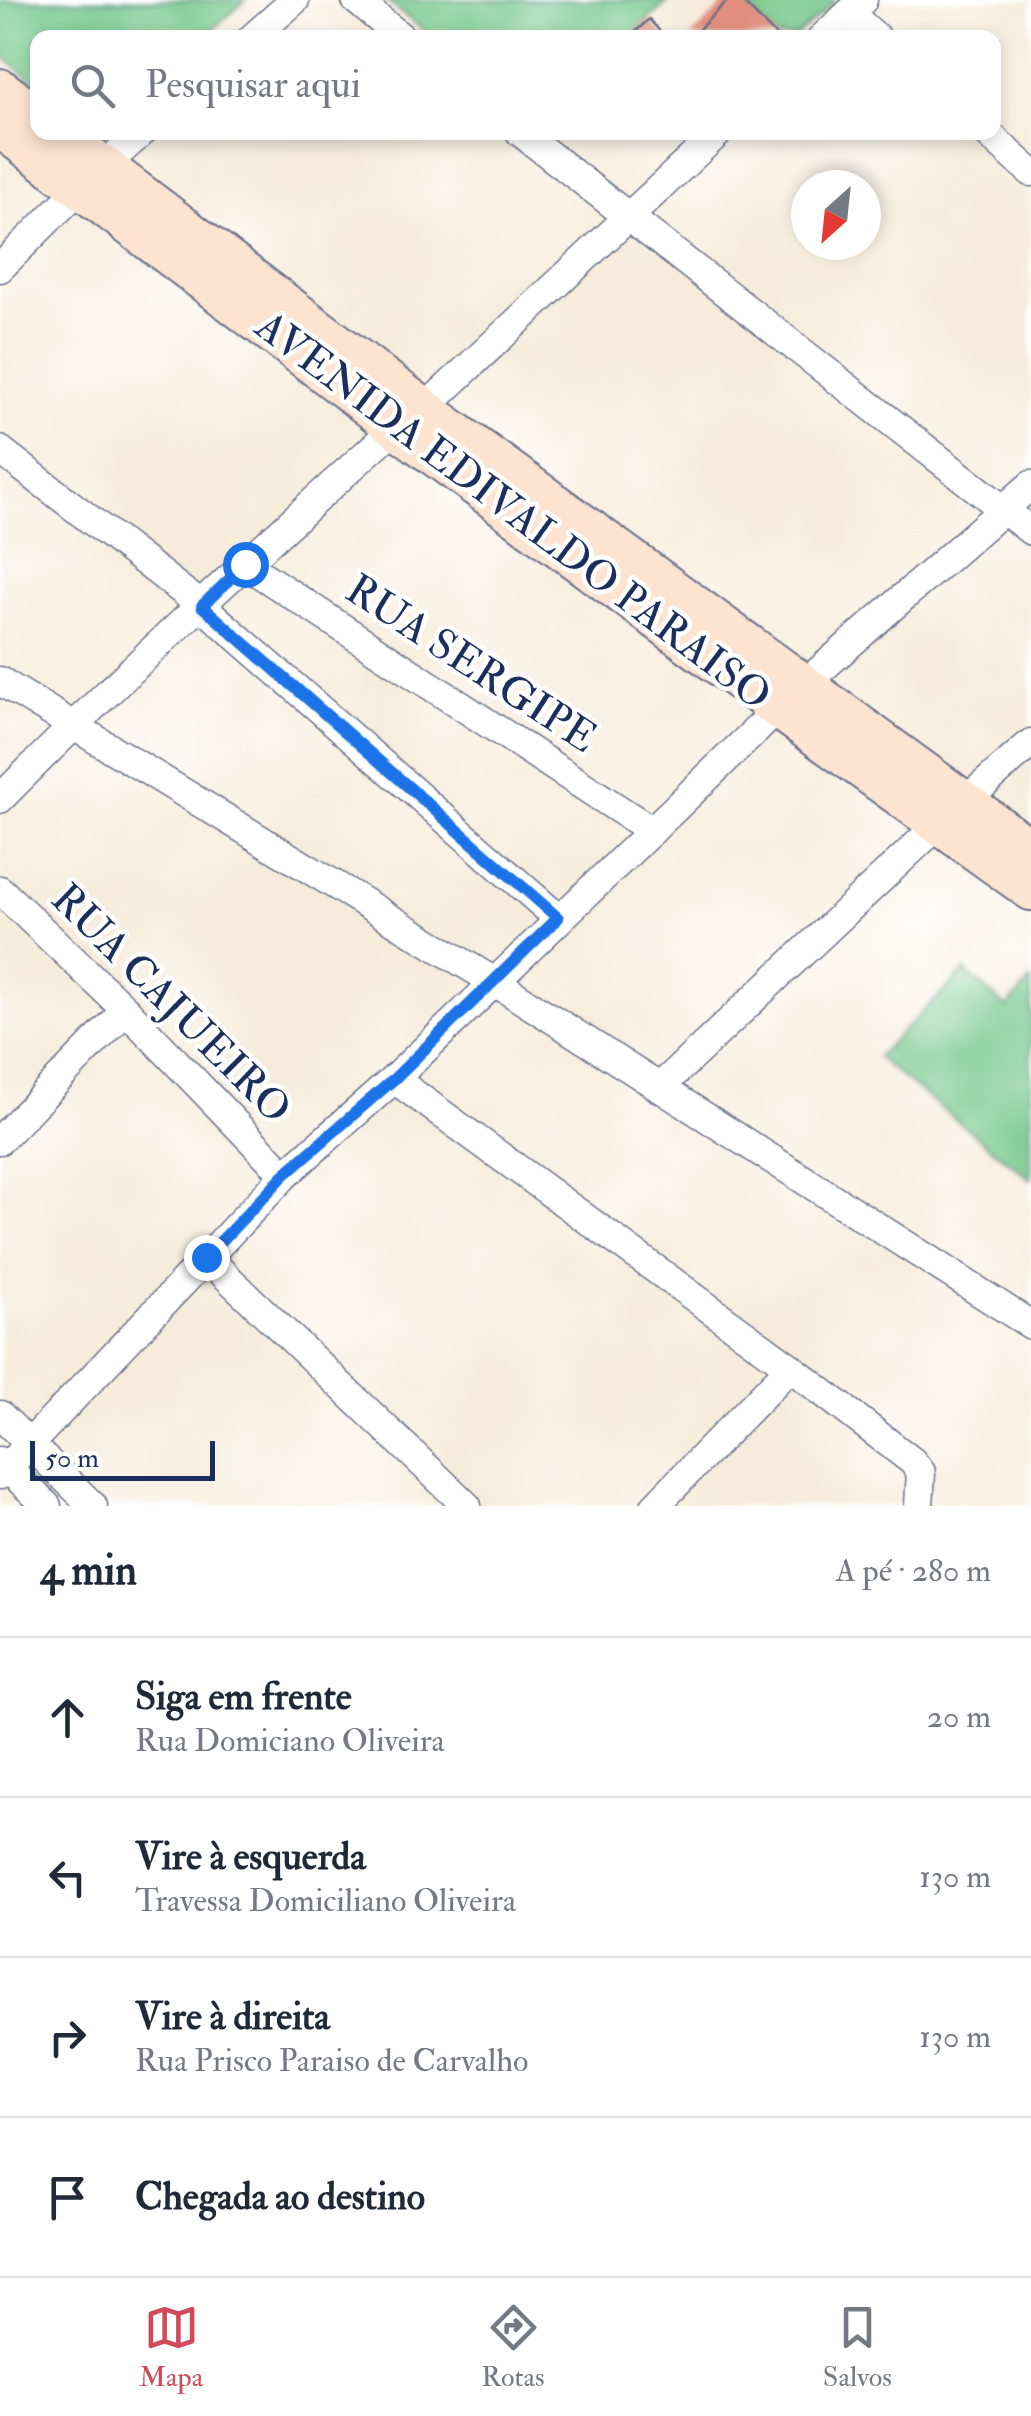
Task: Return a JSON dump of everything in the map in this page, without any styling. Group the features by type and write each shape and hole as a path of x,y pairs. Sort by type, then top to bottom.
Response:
{"main road":[{"path":"0,90 30,111"},
{"name":"AVENIDA EDIVALDO PARAISO","path":"0,127 92,176 410,418 790,698 953,812 1031,850"},
{"name":"AVENIDA EDIVALDO PARAISO","path":"64,140 92,176"},
{"name":"AVENIDA EDIVALDO PARAISO","path":"953,812 1031,890"}],"street":[{"path":"261,30 295,0"},
{"path":"356,0 392,30"},
{"path":"830,30 856,6 872,30"},
{"path":"0,268 133,140"},
{"path":"530,140 1031,531"},
{"path":"0,799 245,564 410,418 710,140"},
{"path":"995,140 1031,172"},
{"path":"0,450 202,606 558,918"},
{"path":"47,1506 2,1468 30,1444 284,1175 394,1079 790,698 1031,485"},
{"name":"RUA SERGIPE","path":"245,564 652,832"},
{"path":"0,681 492,982 1031,1325"},
{"path":"659,1088 1031,743"},
{"name":"RUA CAJUEIRO","path":"0,890 126,1010 284,1175"},
{"path":"0,1140 126,1010"},
{"path":"394,1079 790,1367 912,1461 920,1472 918,1506"},
{"path":"206,1257 467,1506"},
{"path":"655,1506 790,1367"},
{"path":"0,1415 93,1506"}],"green space":[{"path":"0,0 246,0 212,30 30,30 30,78 0,54"},
{"path":"385,0 670,0 638,30 423,30"},
{"path":"741,0 835,2 804,30 770,30"},
{"path":"965,971 1007,1008 1031,980 1031,1179 876,1057"}],"building":[{"path":"728,0 741,0 770,30 698,30"},
{"path":"649,19 659,30 637,30"}],"route":[{"path":"206,1257 284,1175 394,1079 558,918 202,606 245,564"}]}
